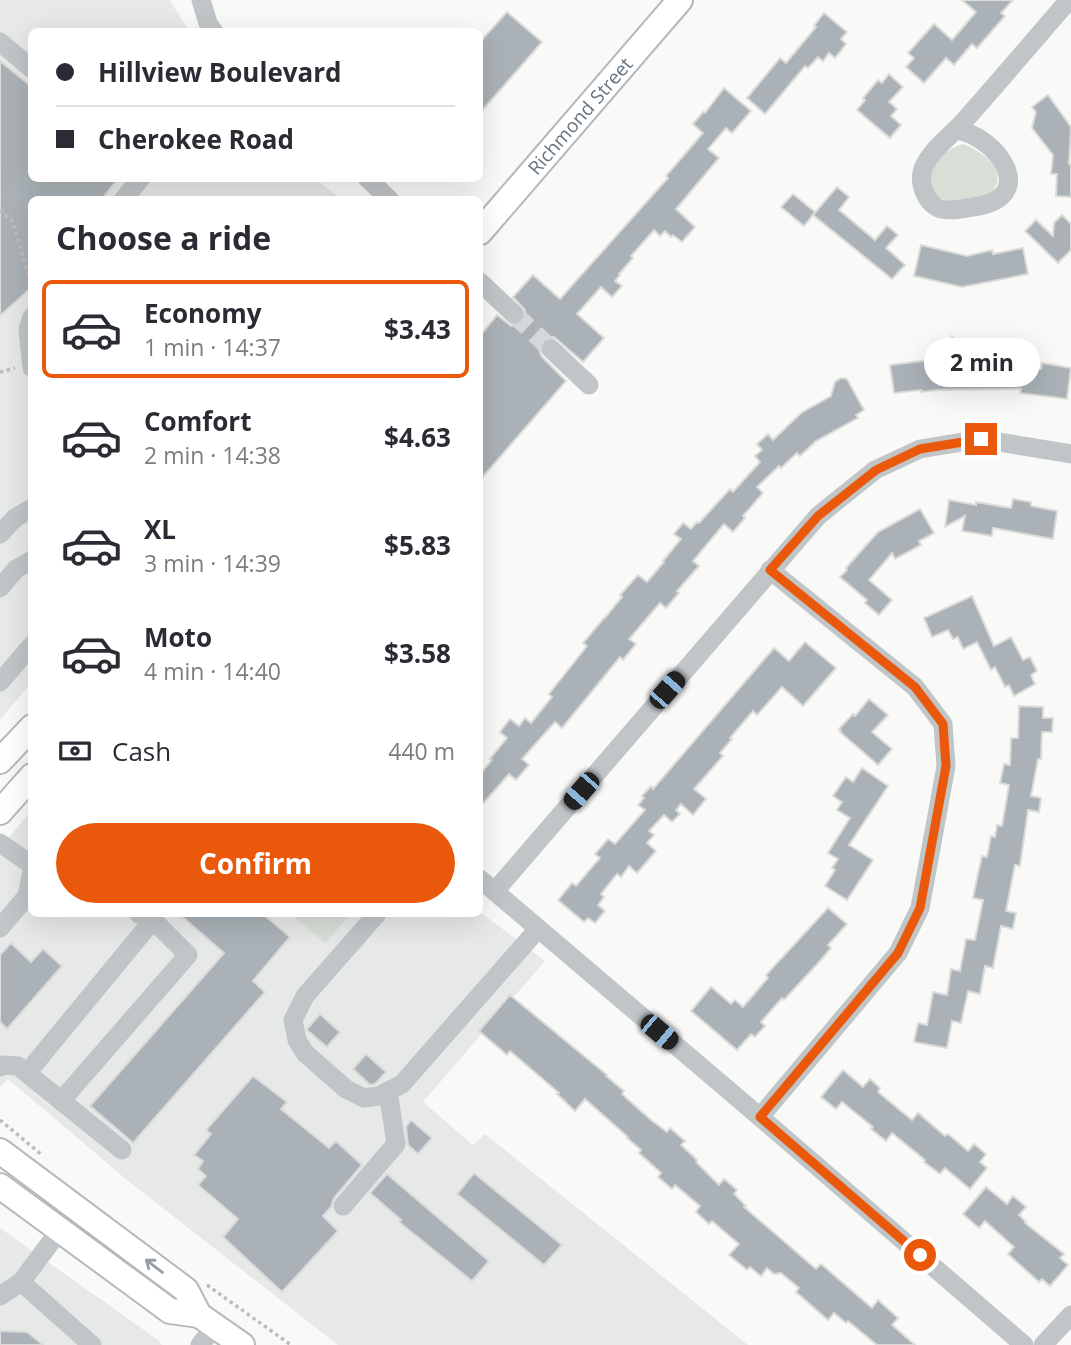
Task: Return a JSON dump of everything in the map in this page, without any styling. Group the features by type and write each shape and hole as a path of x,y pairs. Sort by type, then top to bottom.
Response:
{"main road":[{"name":"Richmond Street","path":"483,229 680,0"},
{"path":"0,761 28,731"},
{"path":"0,812 28,780"},
{"path":"0,1151 186,1290 205,1328"},
{"path":"0,1186 170,1311 237,1344"}],"street":[{"path":"201,0 211,28"},
{"path":"956,130 977,137 992,149 1007,169 1008,187 996,202 954,210 939,208 925,193 921,173 926,162 1069,0"},
{"path":"0,42 28,66"},
{"path":"126,196 138,182"},
{"path":"370,182 386,196"},
{"path":"483,285 514,314"},
{"path":"551,349 589,385"},
{"path":"1024,1345 487,885 818,516 876,470 920,449 981,439 1071,454"},
{"path":"0,534 15,518 28,510"},
{"path":"0,588 16,569 28,562"},
{"path":"760,1117 898,953 920,908 946,766 943,724 915,687 770,570"},
{"path":"0,682 28,652"},
{"path":"0,843 28,862"},
{"path":"0,928 27,896 28,891"},
{"path":"27,1073 145,917"},
{"path":"61,1101 188,955 147,917"},
{"path":"374,917 305,996 293,1020 297,1040 305,1053 346,1089 364,1098 379,1096 402,1084 538,929"},
{"path":"1,1064 18,1066 122,1150"},
{"path":"343,1206 396,1144 388,1091"},
{"path":"0,1296 21,1282 60,1230"},
{"path":"21,1282 92,1345"},
{"path":"1043,1345 1071,1315"}],"path":[{"path":"0,210 13,222 28,274"}],"shaded area":[{"path":"0,0 170,0 187,28 28,28 28,182 320,182 337,196 28,196 28,687 0,720"},
{"path":"963,144 988,159 996,170 997,183 992,193 984,196 957,200 940,198 933,193 931,169 942,155"},
{"path":"28,815 28,917 295,917 325,942 348,917 483,917 483,914 545,961 423,1102 473,1145 485,1134 748,1345 338,1345 127,1180 8,1079 0,1087 0,848"},
{"path":"295,917 348,917 325,943"},
{"path":"0,1228 158,1340 162,1345 0,1345"}],"building":[{"path":"962,0 1013,0 1001,13 1005,16 977,48 972,44 954,65 946,58 924,83 906,67 914,58 908,53 934,24 952,40 976,12"},
{"path":"507,12 542,42 483,110 483,39"},
{"path":"824,13 847,32 841,39 846,44 835,58 829,53 823,61 818,57 808,68 805,66 765,114 747,98 780,58 786,63 816,27 814,26"},
{"path":"0,61 28,84 28,182 116,182 104,196 28,196 28,291 0,316"},
{"path":"889,74 903,87 889,102 897,109 891,116 901,125 890,138 857,110 878,80 882,83"},
{"path":"724,88 751,111 732,133 726,128 708,149 719,158 676,209 695,227 682,242 665,231 660,236 654,230 619,274 615,281 622,286 612,297 601,287 577,314 604,338 583,362 554,337 542,341 539,347 542,357 566,381 483,477 483,332 497,315 511,326 523,322 525,310 513,297 533,275 560,299 668,178 666,176 703,133 693,124"},
{"path":"1048,95 1071,127 1071,197 1056,196 1057,174 1051,174 1053,155 1032,128 1036,112 1032,107"},
{"path":"837,187 849,197 839,210 875,240 887,226 898,235 886,248 905,265 892,279 813,215"},
{"path":"793,194 815,212 804,226 781,207"},
{"path":"1062,215 1071,224 1071,250 1058,263 1025,231 1036,220 1053,236 1054,223"},
{"path":"921,245 967,256 992,250 993,254 1023,248 1028,274 962,287 914,276"},
{"path":"952,337 971,358 1010,357 1010,364 1041,369 1042,363 1071,368 1067,399 1020,393 1021,389 921,390 894,393 890,365 953,357"},
{"path":"841,378 847,379 864,410 856,415 858,418 816,441 800,456 797,453 757,487 763,493 743,516 745,518 733,532 724,524 693,561 699,566 677,591 679,593 666,608 660,603 629,639 636,644 623,660 620,657 562,728 555,722 522,759 529,765 516,780 509,774 483,804 483,770 507,738 500,732 510,719 519,726 525,718 531,723 552,697 549,694 587,646 583,643 622,597 620,595 638,575 647,582 664,562 681,539 674,534 683,523 691,529 730,489 733,492 760,462 755,456 762,450 757,444 768,434 773,440 801,413 831,396 835,382"},
{"path":"1013,499 1057,511 1053,539 993,528 992,536 962,531 965,516 945,527 949,500 1011,508"},
{"path":"920,509 934,533 919,541 921,545 895,559 892,553 869,580 892,600 879,615 865,603 867,600 840,577 878,532"},
{"path":"972,596 994,646 1011,637 1023,660 1030,657 1037,671 1031,675 1035,684 1014,696 1009,685 1005,687 995,667 991,670 977,642 963,649 958,637 953,639 948,630 932,637 924,618"},
{"path":"805,642 836,668 803,706 782,687 757,715 753,711 720,753 723,756 694,789 706,799 693,815 681,804 676,810 680,814 672,822 664,815 649,831 654,835 647,843 656,851 637,873 629,866 621,877 617,874 601,894 604,897 598,905 605,911 595,923 588,918 584,922 558,900 572,883 576,886 600,858 595,854 608,839 615,844 645,810 638,805 644,798 642,796 651,786 653,789 774,648 789,661"},
{"path":"869,699 888,715 872,732 892,749 878,765 839,729 853,714 855,716"},
{"path":"1019,706 1043,707 1043,718 1053,718 1052,732 1042,732 1041,759 1038,759 1031,796 1041,798 1039,812 1028,810 1020,866 1015,865 1006,911 1016,913 1013,929 1001,926 993,968 985,966 980,994 968,991 961,1023 952,1021 947,1048 914,1042 918,1023 927,1025 933,992 947,995 951,969 960,971 966,939 975,940 983,900 973,898 982,856 987,857 991,836 995,837 997,825 1002,826 1009,785 1000,783 1004,764 1010,765 1011,738 1018,738"},
{"path":"862,768 888,786 849,845 873,860 847,900 825,886 838,859 828,853 850,818 837,810 842,802 833,796 846,777 853,782"},
{"path":"828,908 847,924 828,945 831,948 819,962 761,1022 765,1026 755,1037 751,1034 737,1050 691,1011 711,987 731,1004 735,1000 743,1007 768,978 766,975"},
{"path":"182,917 267,917 290,937 253,981 265,992 133,1143 90,1106 224,953"},
{"path":"11,943 31,962 43,949 62,966 7,1029 0,1022 0,955"},
{"path":"510,995 607,1075 624,1091 622,1094 651,1120 667,1132 670,1128 685,1141 681,1145 719,1185 724,1179 737,1190 734,1194 746,1206 744,1207 816,1269 821,1264 872,1308 878,1300 898,1318 892,1325 915,1345 877,1345 834,1313 828,1320 796,1292 799,1288 781,1273 774,1274 767,1268 761,1276 750,1267 747,1270 729,1255 739,1244 712,1221 709,1224 696,1212 700,1206 675,1185 672,1189 658,1177 661,1173 639,1153 641,1150 628,1137 585,1099 575,1111 557,1094 559,1093 510,1051 507,1055 479,1031"},
{"path":"320,1014 340,1032 327,1047 307,1029"},
{"path":"366,1054 386,1072 375,1084 370,1085 353,1069"},
{"path":"843,1070 863,1087 870,1079 880,1088 878,1092 912,1120 918,1113 968,1151 974,1144 986,1154 980,1162 987,1168 970,1189 945,1168 940,1174 892,1133 886,1141 842,1102 836,1109 821,1097"},
{"path":"253,1076 287,1102 281,1109 329,1148 336,1141 362,1165 334,1198 331,1207 323,1216 338,1231 282,1292 223,1237 238,1219 198,1185 206,1176 198,1169 203,1161 194,1155 211,1134 206,1130"},
{"path":"411,1120 432,1138 418,1154 408,1145 406,1127"},
{"path":"474,1173 562,1245 544,1265 457,1194"},
{"path":"387,1174 489,1261 472,1281 399,1222 401,1220 370,1193"},
{"path":"986,1187 1007,1204 1013,1196 1026,1207 1019,1215 1025,1223 1064,1254 1060,1258 1068,1265 1050,1286 1042,1279 1039,1282 1008,1254 1014,1247 985,1221 979,1228 963,1214"},
{"path":"0,1331 27,1332 43,1345 0,1345"}],"tunnel":[{"path":"514,314 551,349"}],"route":[{"path":"920,1255 760,1117 898,953 920,908 946,766 943,724 915,687 770,570 818,516 876,470 920,449 981,439"}]}
